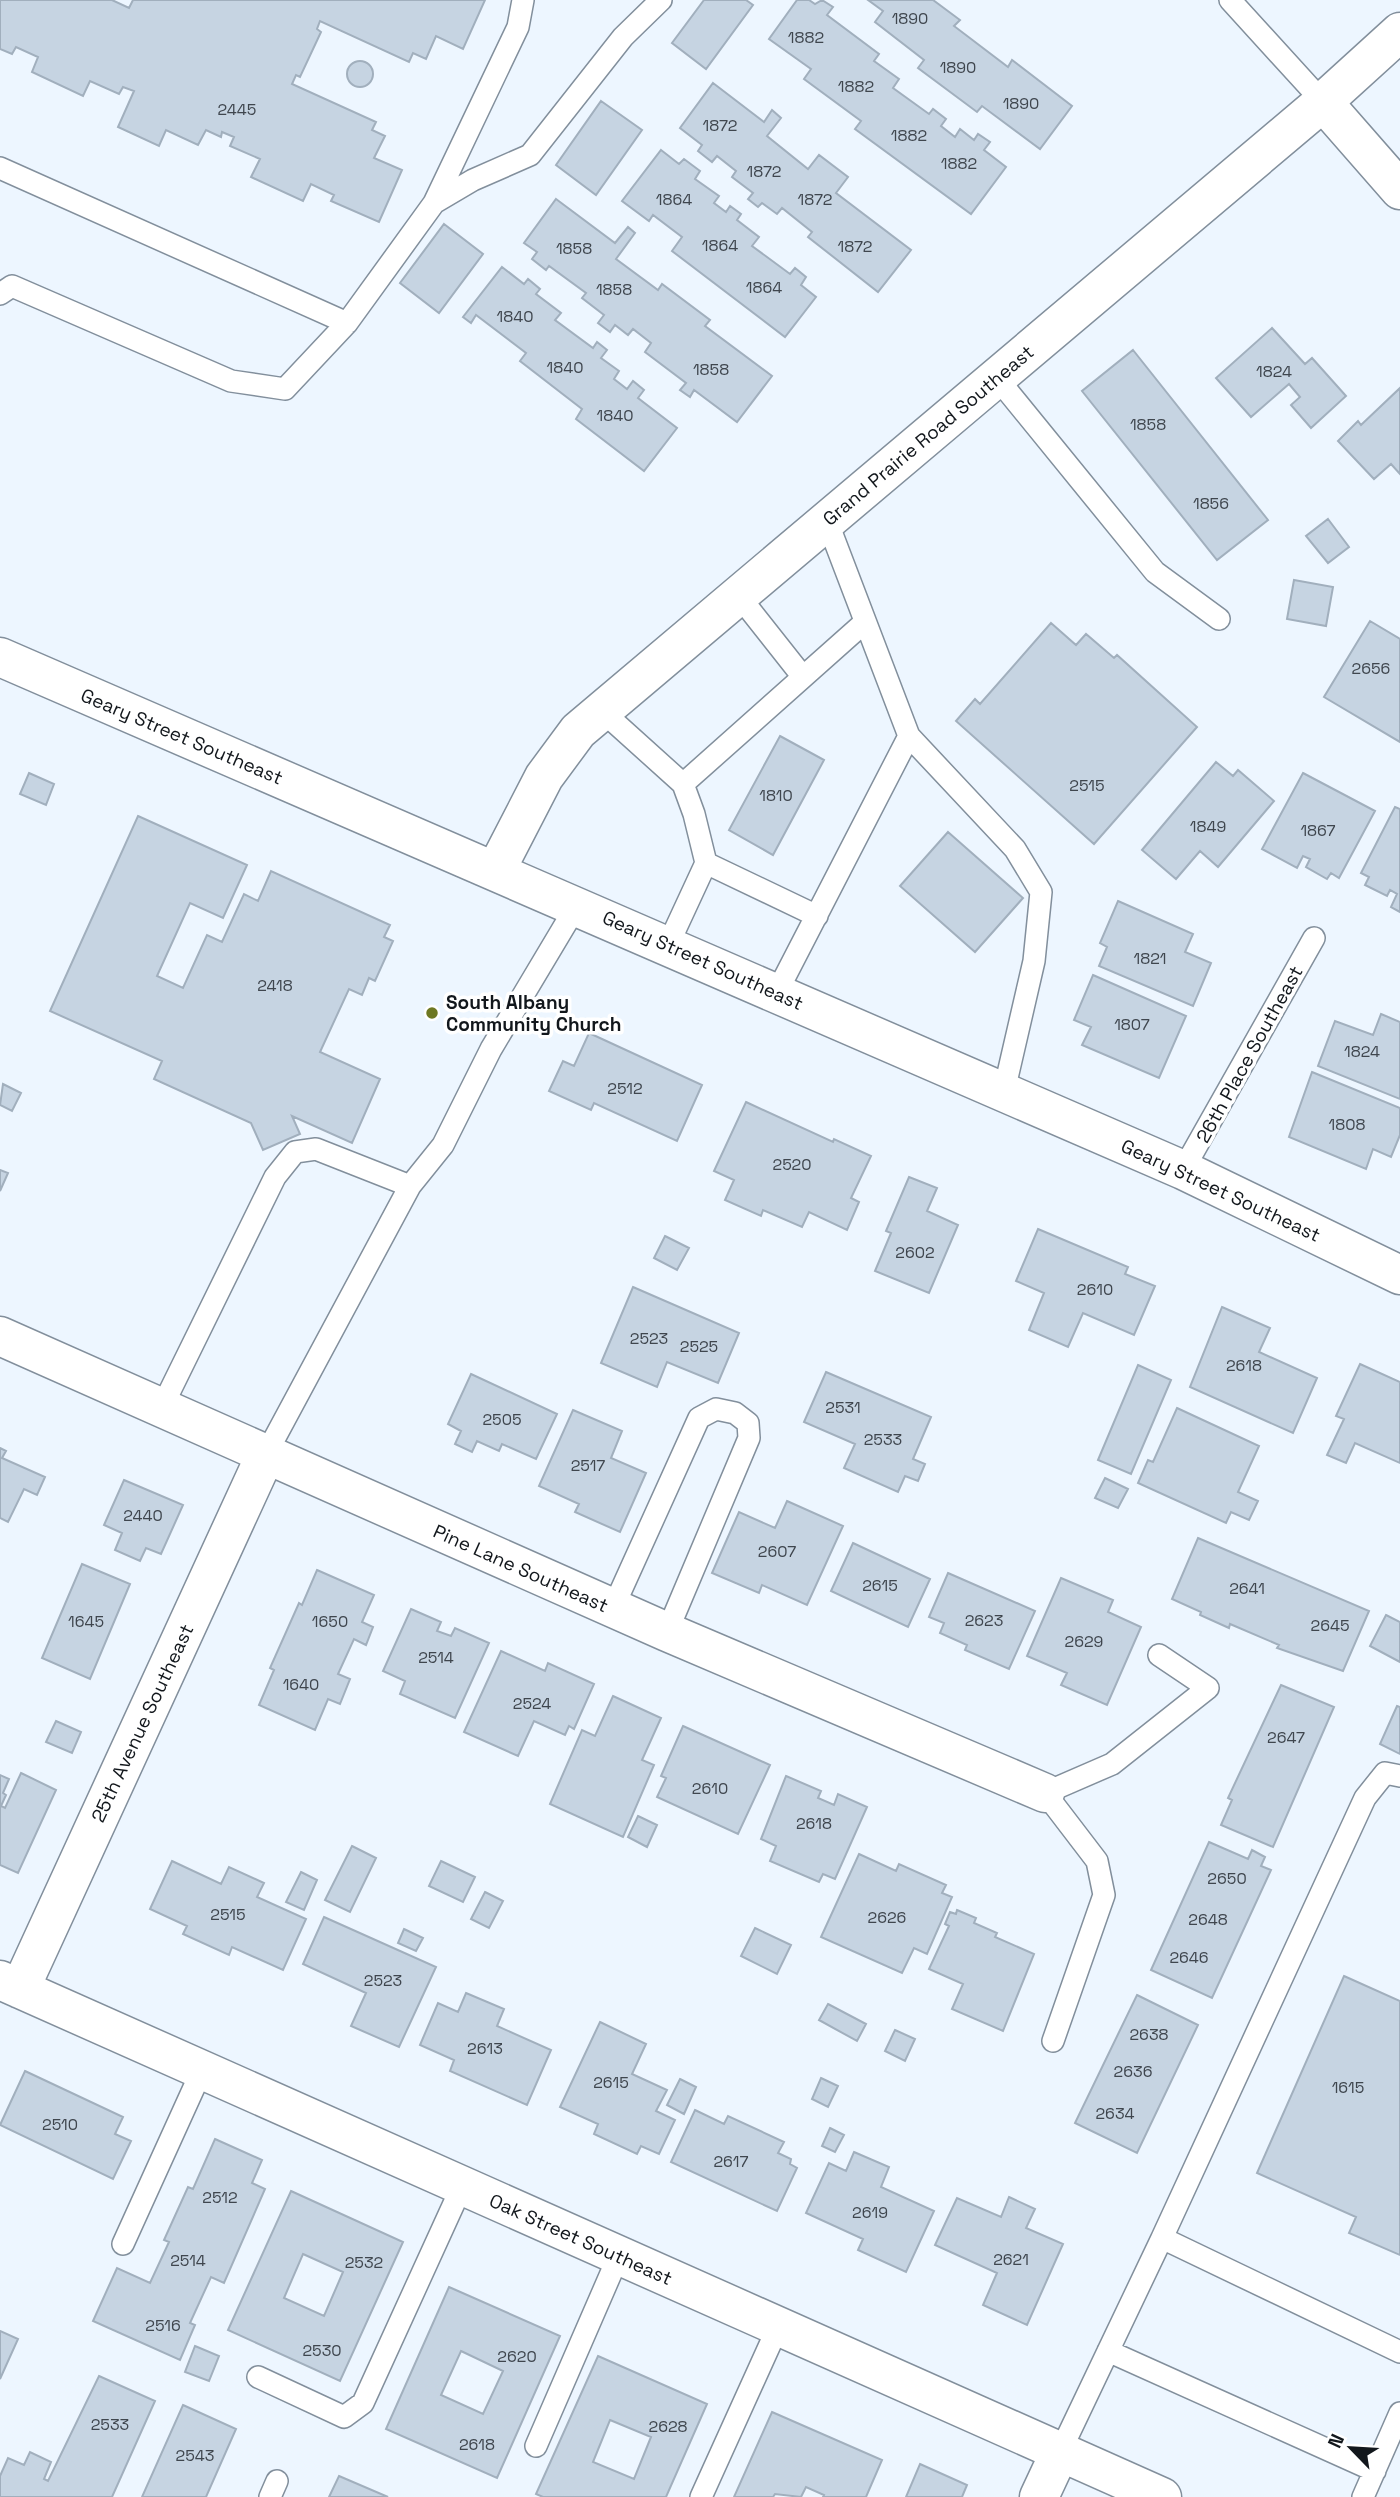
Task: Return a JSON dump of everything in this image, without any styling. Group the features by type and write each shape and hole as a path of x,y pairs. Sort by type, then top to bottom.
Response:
{"street":[{"name":"Grand Prairie Road Southeast","path":"496,870 544,777 578,731 1323,103 1400,33"},
{"path":"1323,103 1400,190"},
{"name":"Geary Street Southeast","path":"0,657 1183,1170 1400,1275"},
{"name":"Pine Lane Southeast","path":"0,1336 265,1456 667,1632 1045,1793"},
{"name":"25th Avenue Southeast","path":"10,1985 265,1456"},
{"name":"Oak Street Southeast","path":"10,1985 1162,2497"},
{"path":"1039,2497 1060,2452"}],"lane":[{"path":"0,294 12,286 231,382 285,389 347,323 434,203 519,27 523,0"},
{"path":"434,203 473,180 530,155 623,37 661,0"},
{"path":"1234,1 1323,103"},
{"path":"0,168 347,323"},
{"path":"997,378 1155,572 1219,619"},
{"path":"827,521 909,736 1015,849 1041,892 1034,961 1004,1091"},
{"path":"739,596 803,677"},
{"path":"683,784 865,622"},
{"path":"602,711 683,784 694,814 706,863 668,945"},
{"path":"777,992 909,736"},
{"path":"706,863 817,916"},
{"path":"265,1456 410,1186 443,1145 491,1049 577,905"},
{"name":"26th Place Southeast","path":"1183,1170 1314,938"},
{"path":"161,1409 275,1177 295,1152 316,1149 410,1186"},
{"path":"613,1608 699,1418 716,1409 735,1413 748,1423 749,1438 667,1632"},
{"path":"1053,2041 1104,1895 1097,1861 1045,1793 1112,1764 1208,1688 1159,1655"},
{"path":"1060,2452 1365,1798 1385,1773 1400,1776"},
{"path":"123,2244 202,2070"},
{"path":"258,2377 345,2417 363,2403 462,2186"},
{"path":"1162,2238 1400,2352"},
{"path":"536,2446 619,2255"},
{"path":"701,2497 778,2327"},
{"path":"1108,2351 1375,2470"},
{"path":"1363,2497 1400,2413"}],"building":[{"path":"0,0 112,0 129,8 133,0 485,0 463,49 436,36 426,59 413,53 409,62 320,21 317,29 321,32 300,77 296,75 292,84 376,122 372,130 385,136 374,158 402,170 379,222 331,201 334,195 311,184 303,201 251,177 260,159 230,146 234,137 222,132 221,137 206,130 198,145 166,130 159,146 118,127 134,91 123,87 119,94 90,81 83,96 32,72 38,57 16,47 12,54 0,49"},
{"path":"704,0 746,0 753,5 706,69 672,43"},
{"path":"797,0 809,0 815,4 822,0 833,7 827,15 879,54 874,61 899,79 893,88 929,114 933,109 946,119 941,126 955,137 960,129 974,140 978,134 990,142 984,150 1006,167 971,214 855,129 861,121 804,79 811,69 769,39"},
{"path":"868,0 933,0 960,20 954,26 1008,67 1012,60 1072,106 1040,149 982,106 977,112 918,68 924,60 875,22 883,11"},
{"path":"360,61 369,65 373,74 369,83 360,87 351,83 347,74 351,65"},
{"path":"713,83 764,122 772,110 781,118 767,136 808,169 819,155 848,177 836,193 911,250 878,292 808,237 812,232 782,208 777,214 762,203 758,207 748,199 753,193 732,177 736,171 717,156 712,162 698,151 702,145 680,128"},
{"path":"601,101 642,130 596,195 556,165"},
{"path":"661,150 679,164 684,159 700,171 695,179 719,196 714,203 726,212 730,206 741,214 737,220 759,237 752,246 790,274 795,268 806,277 801,285 816,297 785,337 672,251 682,237 653,215 649,221 622,201"},
{"path":"556,199 615,243 628,227 635,233 616,259 658,290 662,284 710,320 705,326 772,376 737,422 694,390 690,397 680,390 686,383 645,352 651,343 633,329 628,335 615,325 610,332 598,323 604,315 582,298 586,293 549,266 546,270 532,259 537,252 524,243"},
{"path":"444,224 483,254 439,313 400,283"},
{"path":"502,267 524,284 528,279 540,289 536,294 561,313 555,320 593,348 597,342 607,350 601,358 619,371 614,379 627,389 633,381 644,390 638,398 677,428 644,471 576,419 582,409 520,361 526,353 476,315 471,323 463,317"},
{"path":"1272,328 1305,364 1312,358 1346,396 1311,428 1291,405 1300,397 1289,384 1251,417 1216,378"},
{"path":"1133,350 1268,520 1217,560 1082,391"},
{"path":"1400,388 1400,474 1391,464 1374,479 1338,441 1358,421 1361,425"},
{"path":"1328,519 1349,547 1328,563 1306,536"},
{"path":"1294,580 1333,587 1326,626 1287,619"},
{"path":"1370,621 1400,639 1400,742 1324,697"},
{"path":"1051,623 1076,645 1086,634 1114,658 1117,655 1197,727 1094,844 956,721 975,699 980,704"},
{"path":"780,736 824,760 773,855 729,830"},
{"path":"1216,762 1233,776 1238,770 1274,801 1218,867 1200,851 1176,879 1142,850"},
{"path":"29,773 54,784 46,805 20,794"},
{"path":"1303,773 1375,811 1339,878 1331,873 1327,879 1306,867 1310,859 1303,856 1297,868 1262,849"},
{"path":"1395,807 1400,809 1400,912 1391,907 1397,894 1390,890 1387,896 1365,885 1369,877 1361,873"},
{"path":"138,816 247,865 223,918 190,903 157,976 183,988 207,935 222,942 244,894 258,901 271,871 390,925 384,937 393,941 375,981 369,978 362,995 349,989 320,1052 380,1079 352,1143 292,1116 300,1134 263,1150 251,1123 154,1079 162,1061 50,1011"},
{"path":"948,832 1023,898 975,952 900,886"},
{"path":"1118,901 1193,934 1185,952 1211,963 1193,1006 1099,966 1107,947 1100,943"},
{"path":"1093,975 1186,1016 1159,1078 1082,1045 1091,1027 1074,1020"},
{"path":"1381,1014 1400,1022 1400,1099 1318,1066 1335,1021 1373,1035"},
{"path":"589,1033 702,1085 677,1141 594,1103 591,1110 549,1091 563,1061 574,1066"},
{"path":"1312,1072 1400,1108 1400,1135 1391,1157 1373,1149 1366,1169 1289,1137"},
{"path":"3,1084 21,1093 12,1111 0,1105"},
{"path":"746,1102 833,1142 834,1139 871,1156 851,1198 859,1202 847,1230 809,1212 802,1227 763,1210 761,1216 725,1200 734,1180 714,1171"},
{"path":"0,1170 8,1173 0,1191"},
{"path":"909,1177 937,1188 927,1211 958,1225 929,1293 875,1271 891,1233 886,1231"},
{"path":"1038,1229 1128,1267 1125,1274 1155,1286 1134,1335 1083,1313 1068,1347 1029,1330 1044,1293 1016,1281"},
{"path":"665,1236 689,1248 677,1270 654,1258"},
{"path":"633,1287 739,1333 718,1383 667,1362 657,1387 601,1363"},
{"path":"1222,1307 1270,1328 1259,1352 1317,1378 1293,1433 1190,1387"},
{"path":"1360,1364 1400,1382 1400,1463 1355,1443 1346,1463 1327,1455 1344,1419 1336,1416"},
{"path":"1138,1365 1171,1380 1131,1474 1098,1460"},
{"path":"826,1372 931,1417 913,1459 925,1464 918,1481 905,1476 898,1492 844,1468 855,1444 804,1422"},
{"path":"471,1374 557,1414 536,1459 502,1444 499,1451 477,1441 472,1452 455,1444 461,1431 448,1424"},
{"path":"1177,1408 1259,1446 1238,1492 1258,1501 1249,1520 1231,1512 1226,1523 1138,1483 1148,1460 1153,1462"},
{"path":"573,1410 622,1431 611,1458 646,1473 620,1532 575,1512 579,1504 539,1486"},
{"path":"0,1448 6,1451 2,1458 45,1477 37,1495 24,1489 8,1522 0,1518"},
{"path":"1105,1478 1128,1489 1118,1508 1095,1498"},
{"path":"124,1480 183,1505 161,1554 146,1548 140,1561 115,1550 122,1533 104,1525"},
{"path":"787,1501 843,1526 807,1605 762,1585 759,1593 712,1573 739,1512 775,1528"},
{"path":"1198,1538 1369,1611 1343,1671 1277,1648 1279,1645 1230,1624 1229,1628 1172,1599"},
{"path":"853,1543 930,1579 908,1627 831,1591"},
{"path":"82,1564 130,1584 90,1679 42,1658"},
{"path":"317,1570 374,1595 362,1622 373,1627 366,1645 354,1639 338,1674 350,1679 340,1704 328,1699 315,1730 259,1705 274,1670 270,1668"},
{"path":"948,1573 1035,1611 1009,1669 965,1650 967,1645 940,1633 944,1623 929,1617"},
{"path":"1061,1578 1113,1600 1108,1612 1141,1627 1107,1705 1061,1685 1067,1673 1027,1656"},
{"path":"411,1609 441,1622 437,1631 451,1636 455,1628 489,1643 455,1718 400,1694 405,1681 383,1671"},
{"path":"1386,1615 1400,1622 1400,1662 1370,1646"},
{"path":"501,1651 545,1671 548,1663 594,1684 574,1729 569,1726 565,1735 534,1721 518,1756 464,1732"},
{"path":"1281,1685 1334,1707 1273,1847 1221,1825 1232,1800 1228,1798"},
{"path":"613,1696 661,1718 642,1760 654,1765 623,1837 550,1804 582,1730 595,1736"},
{"path":"1397,1706 1400,1707 1400,1754 1380,1744"},
{"path":"56,1721 81,1732 72,1753 46,1742"},
{"path":"683,1726 770,1765 738,1834 657,1797 666,1778 661,1776"},
{"path":"21,1773 56,1790 18,1873 0,1865 0,1775 9,1779 1,1806 5,1808"},
{"path":"786,1776 821,1791 818,1798 834,1805 838,1794 867,1807 835,1879 823,1874 819,1882 770,1861 776,1846 761,1839"},
{"path":"638,1816 657,1825 647,1847 628,1837"},
{"path":"1209,1842 1248,1859 1252,1850 1265,1857 1261,1866 1271,1870 1212,1998 1151,1970"},
{"path":"352,1846 376,1858 350,1912 325,1900"},
{"path":"859,1854 896,1871 899,1864 946,1885 942,1893 952,1897 927,1954 914,1948 902,1973 821,1937"},
{"path":"172,1861 221,1884 229,1867 264,1883 257,1897 306,1919 283,1970 232,1947 229,1955 183,1934 187,1926 150,1909"},
{"path":"441,1861 475,1877 463,1902 429,1886"},
{"path":"301,1872 317,1880 304,1910 286,1902"},
{"path":"485,1892 503,1901 489,1928 471,1919"},
{"path":"957,1910 976,1918 974,1923 997,1933 995,1937 1034,1954 1003,2031 952,2009 963,1984 929,1969 949,1926 945,1924 950,1912 956,1914"},
{"path":"324,1917 436,1967 399,2047 351,2026 366,1993 303,1964"},
{"path":"755,1928 791,1945 777,1974 741,1956"},
{"path":"404,1929 423,1938 416,1951 398,1943"},
{"path":"1344,1976 1400,2001 1400,2255 1349,2233 1356,2217 1257,2173"},
{"path":"466,1993 504,2009 497,2026 551,2050 527,2105 450,2071 454,2060 420,2045 438,2003 458,2012"},
{"path":"1137,1995 1198,2025 1137,2153 1075,2123"},
{"path":"828,2004 866,2024 857,2041 819,2020"},
{"path":"600,2022 646,2044 632,2074 667,2090 656,2111 675,2120 659,2154 641,2146 637,2154 594,2134 598,2124 560,2107"},
{"path":"895,2030 915,2039 905,2061 885,2051"},
{"path":"25,2071 123,2117 115,2134 131,2141 113,2179 0,2125"},
{"path":"821,2078 838,2086 828,2107 812,2099"},
{"path":"680,2079 696,2087 684,2114 667,2105"},
{"path":"695,2110 724,2124 728,2116 784,2142 778,2153 791,2159 790,2164 797,2168 777,2211 671,2162"},
{"path":"830,2128 844,2135 835,2152 822,2146"},
{"path":"215,2139 262,2160 252,2183 265,2189 224,2283 211,2277 190,2323 195,2325 180,2360 93,2321 117,2268 150,2283 169,2242 164,2240 188,2187 193,2189"},
{"path":"854,2152 889,2167 881,2187 934,2211 906,2272 858,2250 863,2239 806,2213 829,2163 846,2171"},
{"path":"291,2191 403,2242 340,2381 228,2330","holes":["303,2254 343,2272 324,2316 284,2298"]},
{"path":"1009,2197 1035,2209 1026,2228 1063,2244 1027,2325 983,2305 997,2273 935,2245 957,2198 1001,2217"},
{"path":"449,2287 560,2336 497,2478 386,2429","holes":["461,2351 503,2371 483,2414 441,2395"]},
{"path":"0,2331 18,2339 0,2379"},
{"path":"195,2346 219,2356 209,2381 185,2372"},
{"path":"598,2356 707,2404 666,2497 543,2497 536,2494","holes":["610,2420 651,2437 634,2479 593,2462"]},
{"path":"99,2376 155,2401 112,2497 0,2497 0,2476 8,2458 24,2465 30,2452 51,2462 44,2479 48,2481"},
{"path":"183,2405 236,2429 206,2497 142,2497"},
{"path":"772,2412 882,2460 866,2497 823,2497 824,2495 806,2487 801,2497 775,2494 773,2497 734,2497"},
{"path":"920,2464 967,2485 962,2497 906,2497"},
{"path":"339,2476 388,2497 329,2497"}],"place":[{"name":"South Albany Community Church","path":"432,1013"}]}
